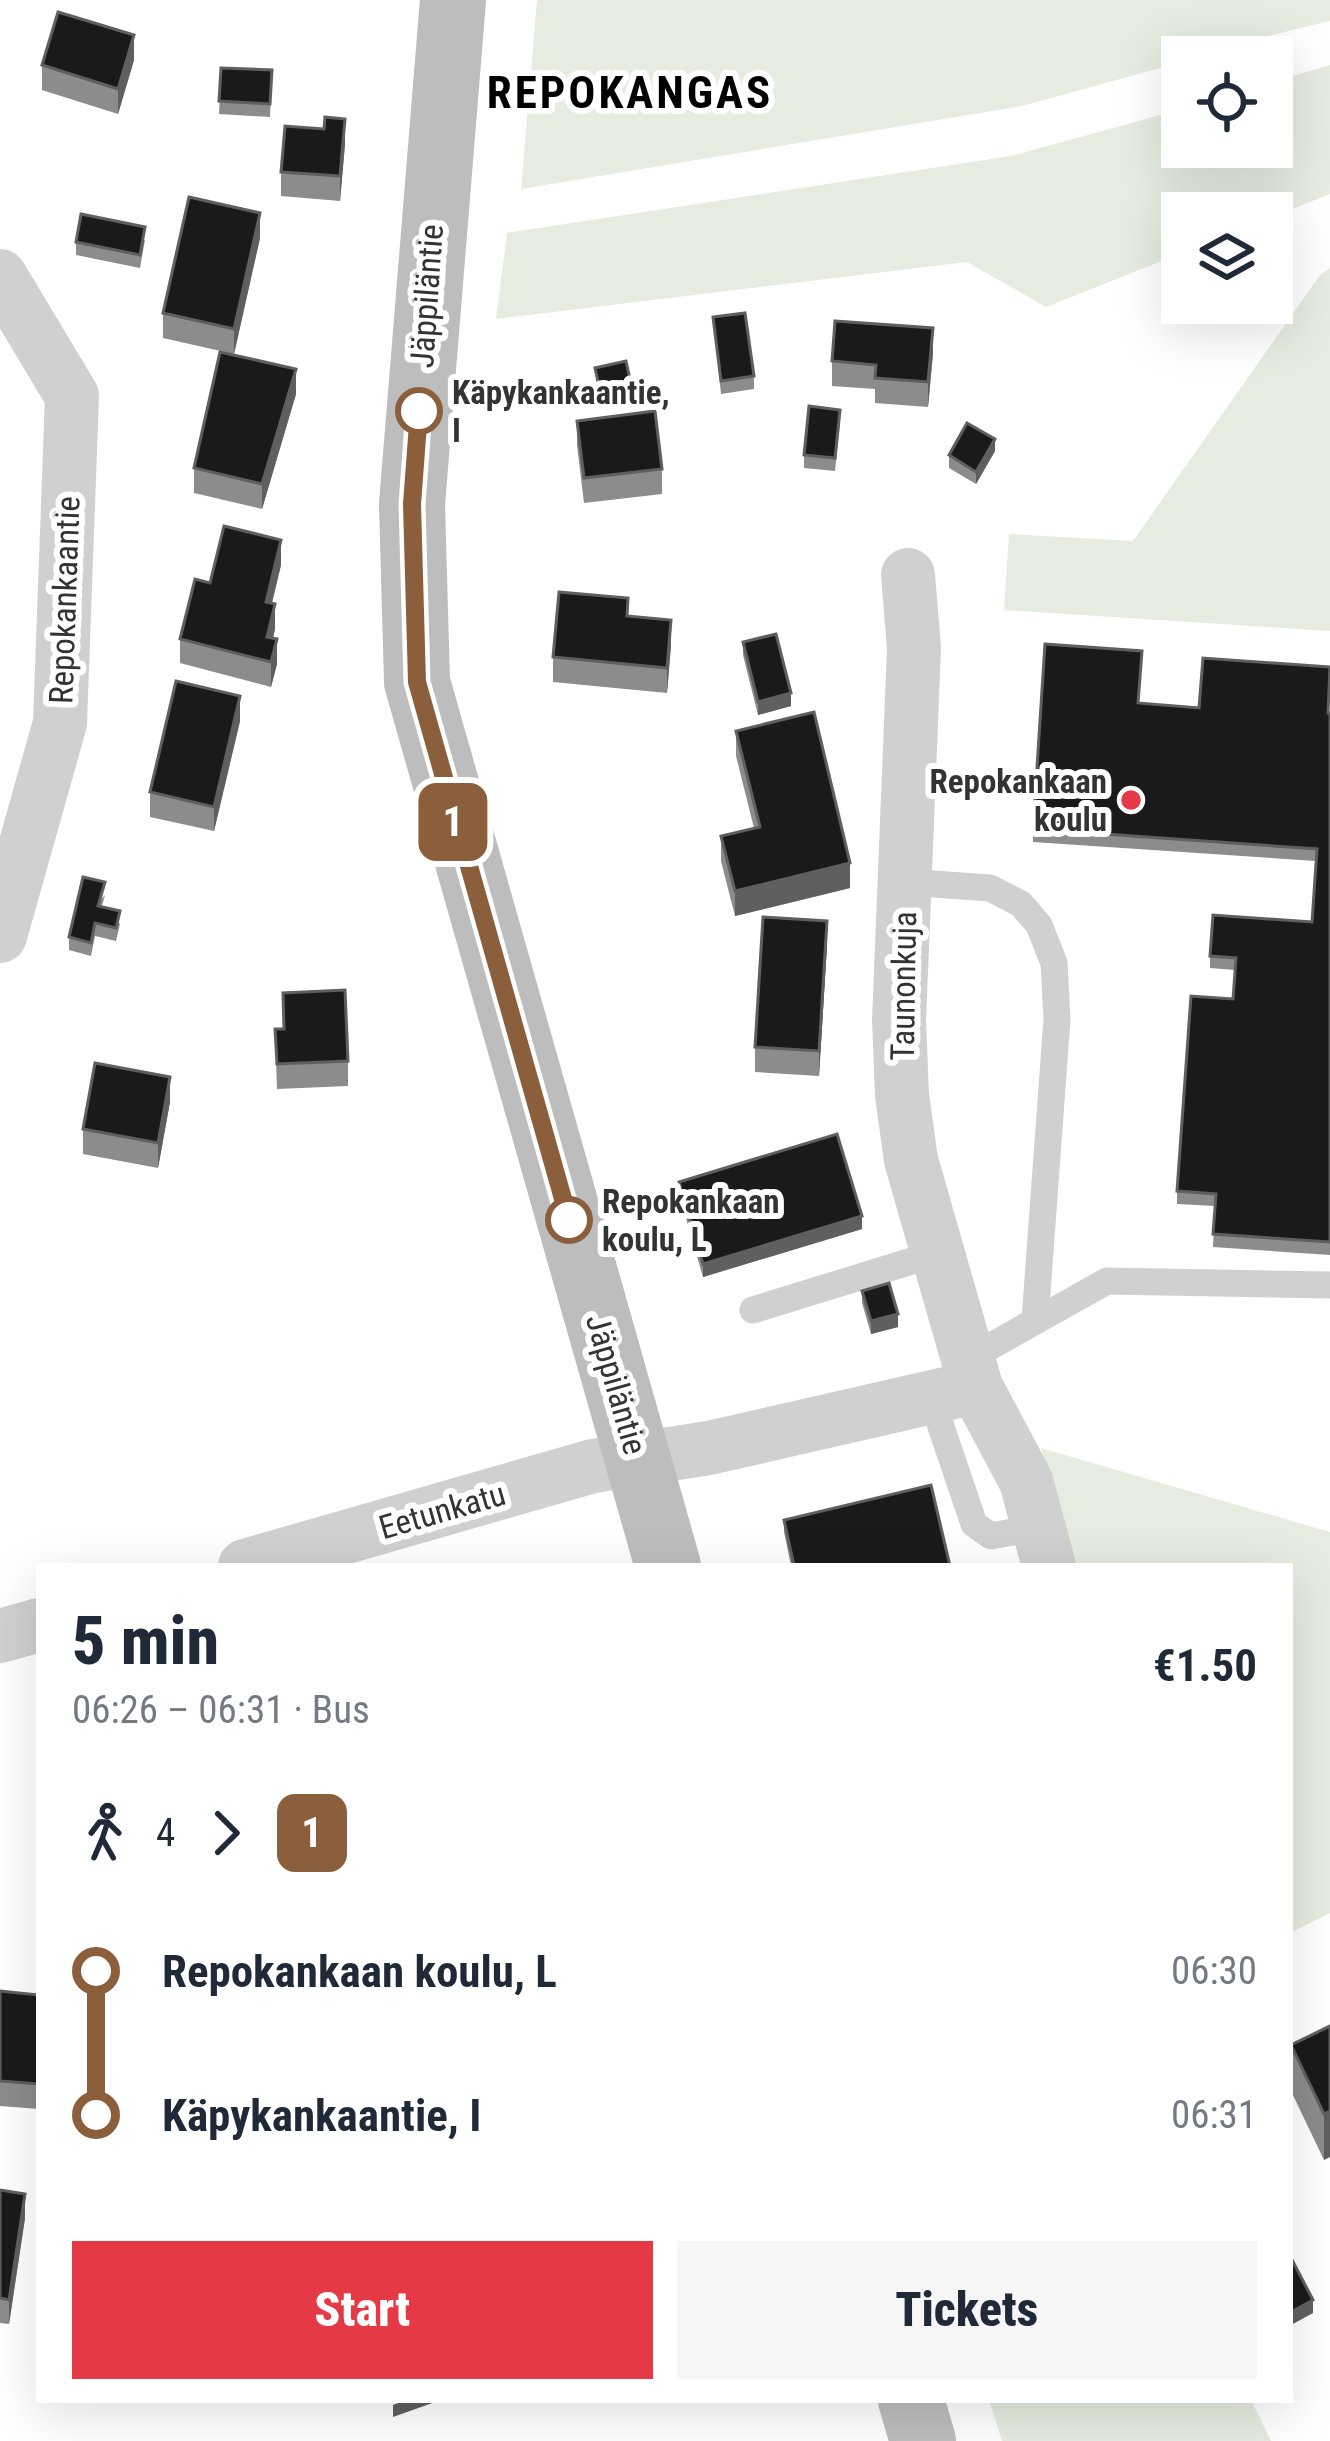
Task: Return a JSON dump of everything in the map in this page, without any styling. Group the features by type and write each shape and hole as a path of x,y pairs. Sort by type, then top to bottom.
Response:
{"main road":[{"name":"Jäppiläntie","path":"453,0 412,504 417,682 667,1563"},
{"path":"912,2403 923,2441"}],"street":[{"name":"Repokankaantie","path":"0,275 72,396 60,724 0,936"},
{"name":"Taunonkuja","path":"908,575 914,648 902,1095 911,1160 938,1253 958,1381 1008,1439 1045,1546"},
{"path":"640,1461 958,1381"},
{"name":"Eetunkatu","path":"255,1563 593,1466 640,1461"},
{"path":"0,1636 36,1626"}],"lane":[{"path":"905,883 990,888 1011,899 1039,925 1054,963 1057,1019 1036,1320"},
{"path":"753,1310 938,1253"},
{"path":"958,1381 1036,1320 1107,1281 1330,1285"}],"shaded area":[{"path":"537,0 1330,0 1330,21 1268,36 1161,36 1161,68 1022,106 521,189"},
{"path":"1330,65 1330,194 1293,209 1293,192 1161,192 1161,261 1046,307 967,262 496,319 507,233 1011,156 1161,115 1161,168 1293,168 1293,76"},
{"path":"1330,268 1330,631 1004,610 1009,534 1133,541 1286,324 1293,324 1293,313"},
{"path":"1041,1448 1330,1532 1330,1913 1293,1932 1293,1563 1074,1563"},
{"path":"990,2403 1252,2403 1271,2441 1002,2441"}],"building":[{"path":"58,12 134,35 118,89 42,65"},
{"path":"221,68 272,70 270,104 219,101"},
{"path":"325,117 345,119 340,176 281,172 285,126 324,129"},
{"path":"189,197 260,213 234,329 163,313"},
{"path":"81,214 145,227 140,255 76,242"},
{"path":"745,313 754,376 721,381 713,317"},
{"path":"835,321 933,328 928,382 875,378 876,365 832,361"},
{"path":"220,352 296,369 262,484 194,468"},
{"path":"626,361 631,384 600,391 595,368"},
{"path":"809,406 840,410 835,458 804,455"},
{"path":"655,411 662,469 584,478 577,421"},
{"path":"967,423 995,439 976,472 949,455"},
{"path":"224,526 281,540 266,602 275,604 267,637 277,639 271,662 180,639 195,579 210,583"},
{"path":"559,592 628,598 627,616 671,620 667,668 553,657"},
{"path":"776,634 791,693 758,702 743,642"},
{"path":"1045,644 1142,651 1138,703 1199,708 1203,658 1330,667 1330,1242 1213,1234 1216,1194 1177,1191 1191,996 1233,999 1236,958 1210,956 1213,915 1312,922 1317,849 1033,829"},
{"path":"176,681 240,696 214,807 150,792"},
{"path":"814,712 850,863 735,891 721,836 760,827 736,731"},
{"path":"83,877 105,882 98,906 120,911 116,928 95,923 91,943 69,937"},
{"path":"763,917 827,921 819,1051 755,1047"},
{"path":"345,990 348,1061 277,1064 275,1029 284,1029 283,993"},
{"path":"95,1063 170,1077 158,1143 83,1129"},
{"path":"837,1134 862,1216 703,1264 679,1182"},
{"path":"889,1283 898,1314 871,1321 862,1291"},
{"path":"931,1485 949,1563 793,1563 784,1520"},
{"path":"0,1991 36,1995 36,2084 0,2081"},
{"path":"1330,2026 1330,2111 1324,2114 1293,2049 1293,2044"},
{"path":"0,2190 25,2194 9,2300 0,2298"},
{"path":"1293,2262 1313,2300 1293,2311"}],"bus line":[{"name":"1","path":"419,411 412,504 417,682 569,1220"}],"place":[{"name":"Käpykankaantie, I","path":"419,411"},
{"name":"Repokankaan koulu","path":"1131,800"},
{"name":"Repokankaan koulu, L","path":"569,1220"}],"district":[{"name":"REPOKANGAS","path":"630,92"}]}
